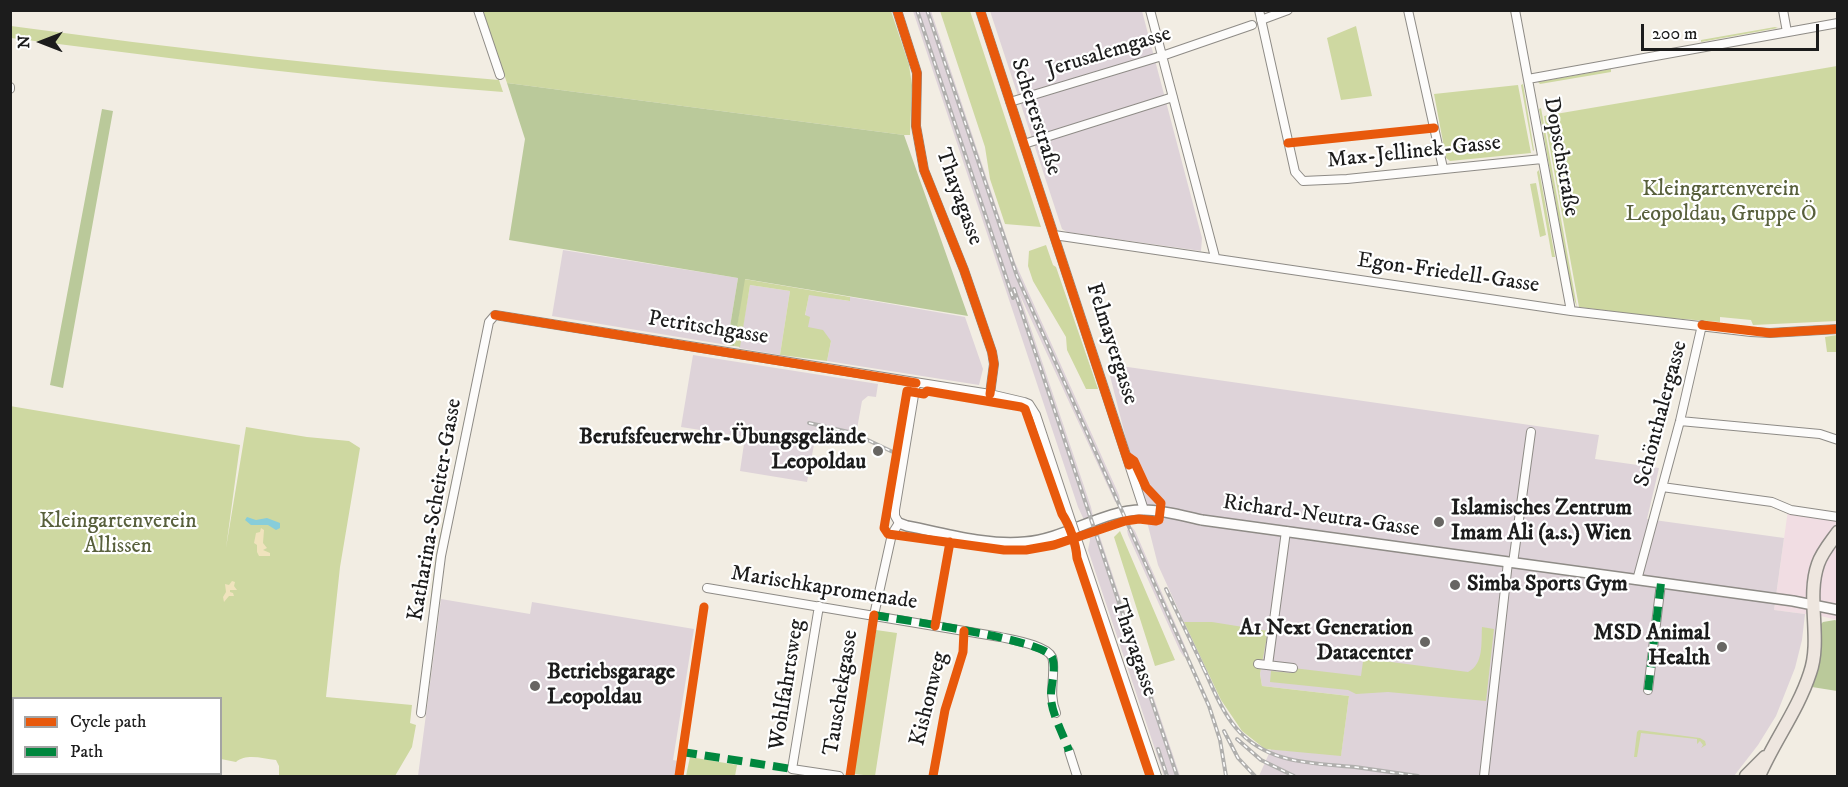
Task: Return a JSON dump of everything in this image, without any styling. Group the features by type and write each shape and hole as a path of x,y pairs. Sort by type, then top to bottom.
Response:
{"main road":[{"path":"1746,777 1768,754 1787,725 1810,674 1813,655 1814,583 1818,563 1838,532"},
{"path":"1759,777 1768,754"}],"street":[{"path":"478,10 500,75"},
{"name":"Thayagasse","path":"897,10 916,73 918,90 916,118 920,157 928,184 964,270 992,352 994,364 990,394 1019,400 1029,404 1033,409 1157,777"},
{"name":"Schererstraße","path":"980,10 1054,235"},
{"path":"1150,10 1215,257"},
{"path":"1259,10 1261,20 1288,10"},
{"path":"1408,10 1443,168"},
{"name":"Dopschstraße","path":"1515,10 1571,310"},
{"path":"1783,10 1787,32"},
{"name":"Max-Jellinek-Gasse","path":"1261,20 1295,172 1303,181 1542,159"},
{"path":"1528,78 1838,23"},
{"name":"Jerusalemgasse","path":"1010,102 1162,56 1252,25"},
{"path":"1024,144 1173,97"},
{"name":"Egon-Friedell-Gasse","path":"1054,235 1571,310 1702,326 1770,333 1838,329"},
{"name":"Felmayergasse","path":"1054,235 1144,510"},
{"name":"Petritschgasse","path":"495,315 990,394"},
{"name":"Katharina-Scheiter-Gasse","path":"421,713 441,556 489,321 495,315"},
{"name":"Schönthalergasse","path":"1637,580 1680,421 1702,326"},
{"name":"Tauschekgasse","path":"874,615 889,544 899,523 895,510 916,383"},
{"path":"1680,421 1820,434 1838,440"},
{"path":"1484,777 1511,563 1531,432"},
{"path":"1662,487 1772,502 1791,510 1838,517"},
{"name":"Richard-Neutra-Gasse","path":"899,523 996,542 1026,542 1051,537 1117,514 1144,510 1838,610"},
{"path":"1268,665 1286,531"},
{"path":"1648,690 1661,583"},
{"name":"Marischkapromenade","path":"707,588 1000,637 1046,650 1052,657 1051,700 1056,713"},
{"name":"Wohlfahrtsweg","path":"819,606 792,769 839,777"},
{"path":"1257,664 1293,668"},
{"path":"1069,751 1077,777"}],"shaded area":[{"path":"913,11 931,11 1014,260 1119,495 1120,500 1115,502 1019,293 1091,507 1093,516 1084,520 1078,507"},
{"path":"990,11 1142,11 1202,238 1201,251 1067,232 1062,229"},
{"path":"563,250 738,278 727,345 552,316"},
{"path":"750,285 790,291 780,355 739,348"},
{"path":"809,294 849,301 850,297 965,317 983,369 979,385 827,361 831,341 808,328 805,316"},
{"path":"693,355 878,384 876,397 868,396 862,401 855,440 816,434 807,482 740,471 745,437 681,427"},
{"path":"1107,364 1599,435 1595,459 1659,468 1647,519 1784,538 1774,610 1805,614 1795,668 1776,716 1758,745 1734,776 1259,776 1271,749 1341,755 1349,696 1262,686 1260,674 1263,658 1212,622 1184,622 1158,565"},
{"path":"1788,510 1837,517 1837,620 1774,610"},
{"path":"1132,527 1189,655 1184,657 1180,651 1128,535 1127,530"},
{"path":"1098,531 1180,776 1164,776 1088,550 1089,535"},
{"path":"441,599 530,614 532,602 694,629 673,760 678,761 676,776 418,776"}],"green space":[{"path":"482,11 891,11 909,65 912,85 910,135 507,83"},
{"path":"940,11 970,11 1041,227 1005,224 990,179 985,147"},
{"path":"11,26 255,56 499,80 503,92 318,75 11,38"},
{"path":"1356,26 1372,96 1341,100 1327,38"},
{"path":"1778,28 1701,42 1701,40"},
{"name":"Kleingartenverein Leopoldau, Gruppe Ö","path":"1837,66 1837,321 1753,325 1751,320 1720,317 1720,322 1579,307 1544,116"},
{"path":"1611,69 1611,72 1540,84 1538,82"},
{"path":"507,83 904,135 968,316 745,279 734,346 727,345 738,278 509,240 525,139"},
{"path":"1523,84 1534,150 1533,151 1521,85"},
{"path":"1518,85 1531,153 1450,161 1446,158 1434,94"},
{"path":"1541,108 1577,307 1572,294 1539,109"},
{"path":"102,109 113,111 63,388 50,385"},
{"path":"1539,170 1555,257 1552,257 1537,172"},
{"path":"1536,183 1546,235 1540,237 1530,184"},
{"path":"1046,245 1053,265 1056,267 1098,389 1086,389 1067,350 1066,337 1033,281 1028,266 1029,251"},
{"path":"744,279 850,297 850,301 809,295 805,315 810,317 808,327 823,330 831,341 827,361 780,355 790,291 750,285 740,347 734,346"},
{"path":"483,330 433,597 430,604 436,555"},
{"path":"1837,335 1837,352 1827,352 1825,337"},
{"name":"Kleingartenverein Allissen","path":"10,406 240,445 226,548 246,427 349,441 360,448 340,567 326,697 412,705 410,723 416,725 412,747 395,776 279,776 279,766 276,760 250,757 236,762 222,759 222,697 12,697 11,715"},
{"path":"1120,531 1175,660 1155,666 1114,537"},
{"path":"1837,621 1837,691 1812,687 1819,662 1820,625 1823,622"},
{"path":"1184,622 1212,622 1268,631 1260,674 1262,686 1349,696 1341,756 1265,749 1242,731 1221,700"},
{"path":"1482,627 1494,629 1486,701 1388,692 1356,694 1348,690 1270,682 1271,671 1292,673 1293,668 1361,676 1365,647 1376,660 1468,672 1477,664 1479,658"},
{"path":"876,630 897,633 875,776 873,776 854,774"},
{"path":"1639,730 1700,738 1705,741 1706,745 1701,748 1703,745 1700,741 1697,744 1697,739 1641,733 1637,757 1634,757"},
{"path":"690,757 737,765 735,776 686,776"},
{"path":"136,775 190,775 190,776"}],"sand":[{"path":"261,528 264,530 263,543 267,548 263,550 270,553 270,556 259,556 257,545 254,543 256,533 260,532"},
{"path":"232,581 235,582 234,586 237,590 230,590 234,596 229,596 224,602 225,584 229,585"}],"water":[{"path":"247,517 256,520 267,518 280,523 280,528 276,530 268,525 251,525 245,520"}],"railway":[{"path":"917,10 1013,298"},
{"path":"927,10 1017,276 1209,706 1220,740 1226,776"},
{"path":"1014,289 1177,776"},
{"path":"809,423 853,433 895,453"},
{"path":"1166,589 1206,673"},
{"path":"1203,667 1226,714 1236,728 1261,749 1291,760 1418,776"},
{"path":"1224,731 1238,758 1255,776"},
{"path":"1237,739 1261,760 1294,776"},
{"path":"1158,749 1167,776"}],"marked path":[{"path":"1648,690 1661,583"},
{"path":"874,615 999,637 1043,650 1052,657 1054,673 1052,705 1069,751"},
{"path":"682,752 792,769"}],"cycle path":[{"path":"897,10 917,73 916,126 924,170 964,270 992,352 994,364 990,394"},
{"path":"980,10 1129,465"},
{"path":"1288,143 1434,128"},
{"path":"495,315 916,383"},
{"path":"1702,325 1770,333 1838,329"},
{"path":"1127,456 1134,461 1146,487 1161,503 1159,520 1125,521 1054,545 1026,550 1004,550 888,534 884,528 907,391 924,394 927,391 1025,409 1062,514 1072,535 1074,541 1077,558 1150,776"},
{"path":"935,626 950,542"},
{"path":"679,776 704,607"},
{"path":"850,776 874,615"},
{"name":"Kishonweg","path":"933,776 945,710 963,652 964,631"}],"place":[{"name":"Berufsfeuerwehr-Übungsgelände Leopoldau","path":"878,451"},
{"name":"Islamisches Zentrum Imam Ali (a.s.) Wien","path":"1439,522"},
{"name":"Simba Sports Gym","path":"1455,585"},
{"name":"A1 Next Generation Datacenter","path":"1425,642"},
{"name":"MSD Animal Health","path":"1722,647"},
{"name":"Betriebsgarage Leopoldau","path":"535,686"}]}
